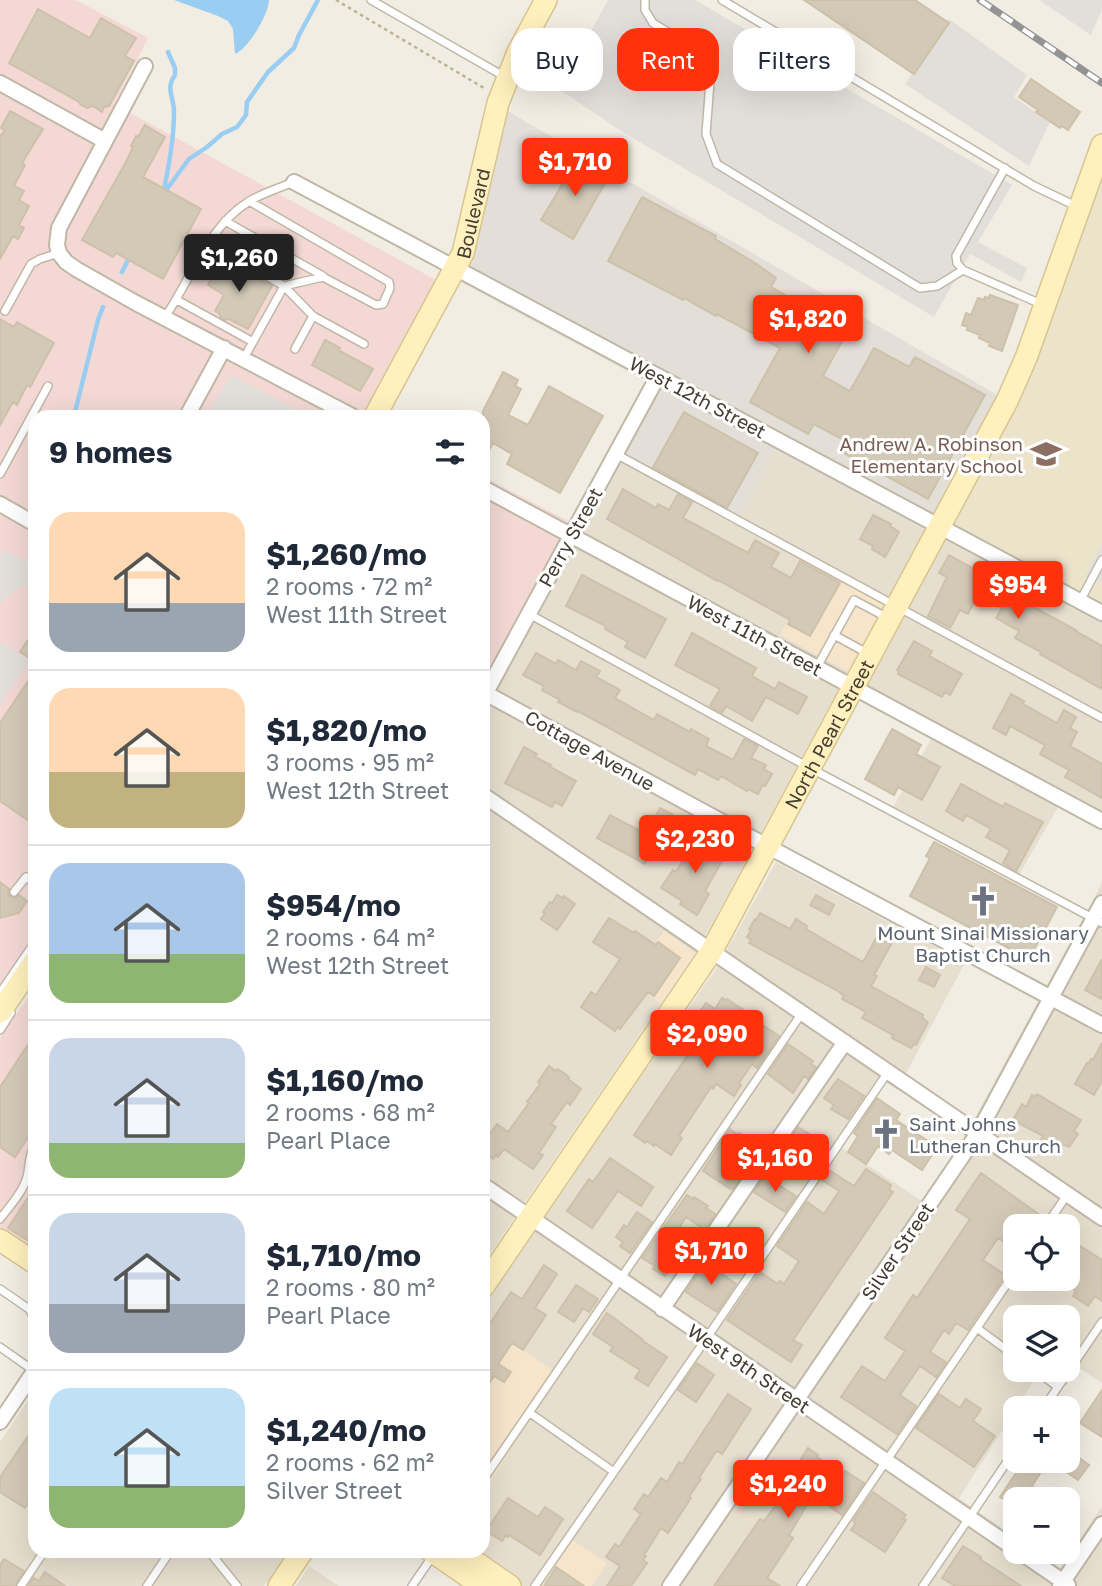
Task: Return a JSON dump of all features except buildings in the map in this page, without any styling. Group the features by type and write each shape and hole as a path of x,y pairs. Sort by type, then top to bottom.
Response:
{"street":[{"name":"Boulevard","path":"378,410 463,253 504,88 518,52 546,0"},
{"path":"145,66 59,228 59,253 76,269 341,410"},
{"path":"0,83 105,141"},
{"name":"North Pearl Street","path":"490,1277 711,952 1007,401 1026,358 1102,145"},
{"name":"West 12th Street","path":"294,181 1102,613"},
{"path":"190,410 224,348"},
{"name":"Perry Street","path":"490,684 658,376"},
{"name":"West 11th Street","path":"490,492 1102,821"},
{"path":"0,504 28,520"},
{"name":"Cottage Avenue","path":"490,698 1102,1025"},
{"path":"490,800 1102,1218"},
{"name":"Silver Street","path":"670,1586 978,1133 1051,998 1098,920 1102,903"},
{"path":"8,1009 28,973"},
{"path":"663,1309 845,1042"},
{"name":"West 9th Street","path":"490,1190 1003,1541"},
{"path":"0,1240 28,1258"},
{"path":"0,1257 28,1275"},
{"path":"0,1422 28,1381"},
{"path":"1036,1564 1064,1584 1102,1524"},
{"path":"279,1586 298,1558"},
{"path":"441,1558 482,1586"},
{"path":"470,1558 510,1586"}],"lane":[{"path":"370,0 504,88"},
{"path":"645,0 645,10 653,23 702,53 711,68 706,134 717,164 920,288 937,286 963,270"},
{"path":"722,0 1034,186 1080,208"},
{"path":"1005,168 956,256 957,263 963,270 1045,306"},
{"path":"165,317 225,220 249,201 294,181"},
{"path":"225,220 323,277 376,305 383,304 390,288 389,282 249,201"},
{"path":"209,243 284,286 313,316 363,344"},
{"path":"5,311 31,264 59,253"},
{"path":"244,358 284,286 323,277"},
{"path":"177,300 253,342"},
{"path":"295,349 313,316"},
{"path":"35,410 48,386"},
{"path":"0,474 28,423"},
{"path":"616,454 893,613 1102,718"},
{"path":"1080,602 1102,560"},
{"path":"816,667 854,600 893,613"},
{"path":"528,614 810,768 1098,920"},
{"path":"834,635 870,655"},
{"path":"14,892 26,877 28,879"},
{"path":"0,993 28,952"},
{"path":"0,1030 8,1009"},
{"path":"490,1470 803,1013"},
{"path":"535,1586 888,1072"},
{"path":"0,1219 28,1176"},
{"path":"1054,1214 1067,1194"},
{"path":"0,1289 28,1308"},
{"path":"801,1586 1003,1290"},
{"path":"1052,1396 1102,1322"},
{"path":"977,1328 1003,1347"},
{"path":"0,1347 28,1366"},
{"path":"1051,1382 1058,1387"},
{"path":"530,1413 614,1472"},
{"path":"923,1586 1003,1468"},
{"path":"21,1586 40,1558"},
{"path":"147,1586 166,1558"},
{"path":"214,1558 237,1586"},
{"path":"412,1586 428,1558"}],"path":[{"path":"336,0 504,88"}],"shaded area":[{"path":"0,0 76,0 148,38 114,104 438,281 367,410 28,410 28,948 0,989"},
{"path":"608,0 695,0 743,28 733,28 733,91 851,91 1012,185 978,242 1027,268 1021,282 970,254 934,317 618,129 562,91 603,91 603,28 593,28"},
{"path":"1039,0 1102,0 1102,10 1091,35"},
{"path":"949,19 1027,75 1014,97 1050,122 1029,166 905,84"},
{"path":"504,109 999,396 926,531 774,450 736,524 607,454 646,381 459,281"},
{"name":"Andrew A. Robinson Elementary School","path":"1102,171 1102,604 953,523 1027,384"},
{"path":"230,375 297,410 210,410"},
{"path":"774,450 926,531 851,673 833,699 695,953 664,931 630,982 661,1003 490,1254 490,666 607,454 735,523"},
{"path":"490,480 570,522 490,666"},
{"path":"953,523 1102,604 1102,830 1058,807 1019,875 893,808 931,739 859,701"},
{"path":"1102,544 1102,584 1085,576"},
{"path":"4,550 28,562 28,585 17,588 0,604 0,557"},
{"path":"818,562 889,599 851,673 780,635"},
{"path":"0,641 28,660 28,664 0,704"},
{"path":"776,862 965,963 897,1090 885,1082 840,1147 922,1201 965,1136 1102,883 1102,1383 1080,1369 1080,1305 1003,1305 1003,1382 1033,1382 1024,1396 1003,1396 1003,1429 959,1498 1003,1529 1003,1564 1054,1564 1060,1568 1063,1564 1080,1564 1080,1538 1102,1506 1102,1586 591,1586 607,1563 539,1586 522,1586 481,1558 490,1558 490,1482 558,1374 490,1329 490,1292 716,969"},
{"path":"664,931 695,953 661,1003 630,981"},
{"path":"28,997 28,1250 0,1231 0,1038"},
{"path":"490,1329 559,1374 490,1482"},
{"path":"28,1400 28,1558 284,1558 264,1586 0,1586 0,1442"},
{"path":"571,1539 607,1563 591,1586 539,1586"},
{"path":"309,1566 339,1586 296,1586"}],"water":[{"path":"174,0 269,0 266,14 257,30 235,54 233,29 228,21"}],"waterway":[{"path":"164,193 189,159 222,134 237,127 246,115 247,102 268,72 294,48 318,0"},
{"path":"164,190 174,122 170,89 175,68 168,52"},
{"path":"122,272 130,256"},
{"path":"76,410 103,307"}],"railway":[{"path":"980,0 1102,83"}],"place":[{"name":"Andrew A. Robinson Elementary School","path":"1046,454"},
{"name":"Mount Sinai Missionary Baptist Church","path":"983,901"},
{"name":"Saint Johns Lutheran Church","path":"886,1134"}]}
